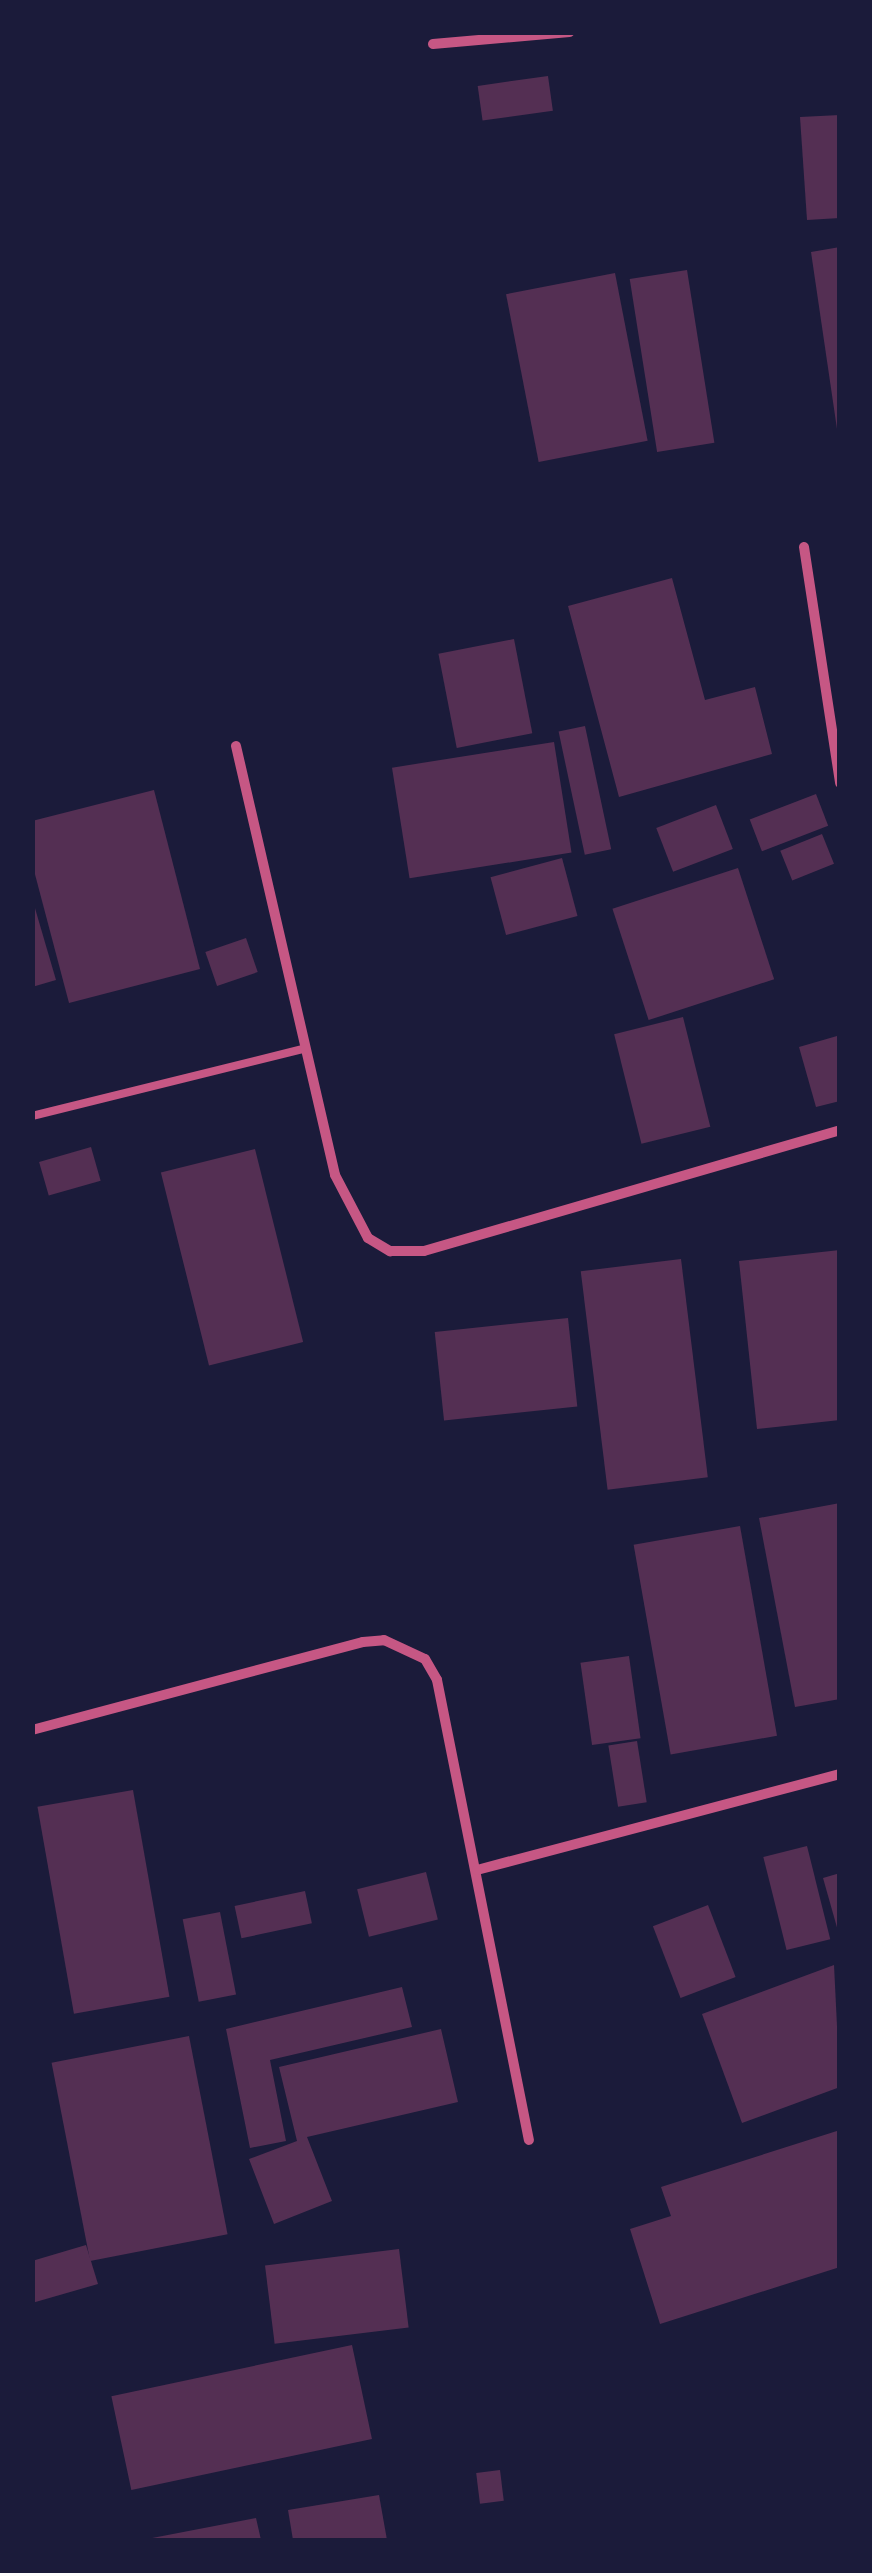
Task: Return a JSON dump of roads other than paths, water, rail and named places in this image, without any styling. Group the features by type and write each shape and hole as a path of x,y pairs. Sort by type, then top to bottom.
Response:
{"street":[{"path":"433,44 569,32"},
{"path":"804,548 840,783"},
{"path":"236,746 336,1174 368,1238 390,1251 424,1251 840,1130"},
{"path":"32,1730 384,1640 425,1660 438,1680 529,2140"},
{"path":"477,1870 840,1774"}],"lane":[{"path":"32,1116 306,1048"}]}
